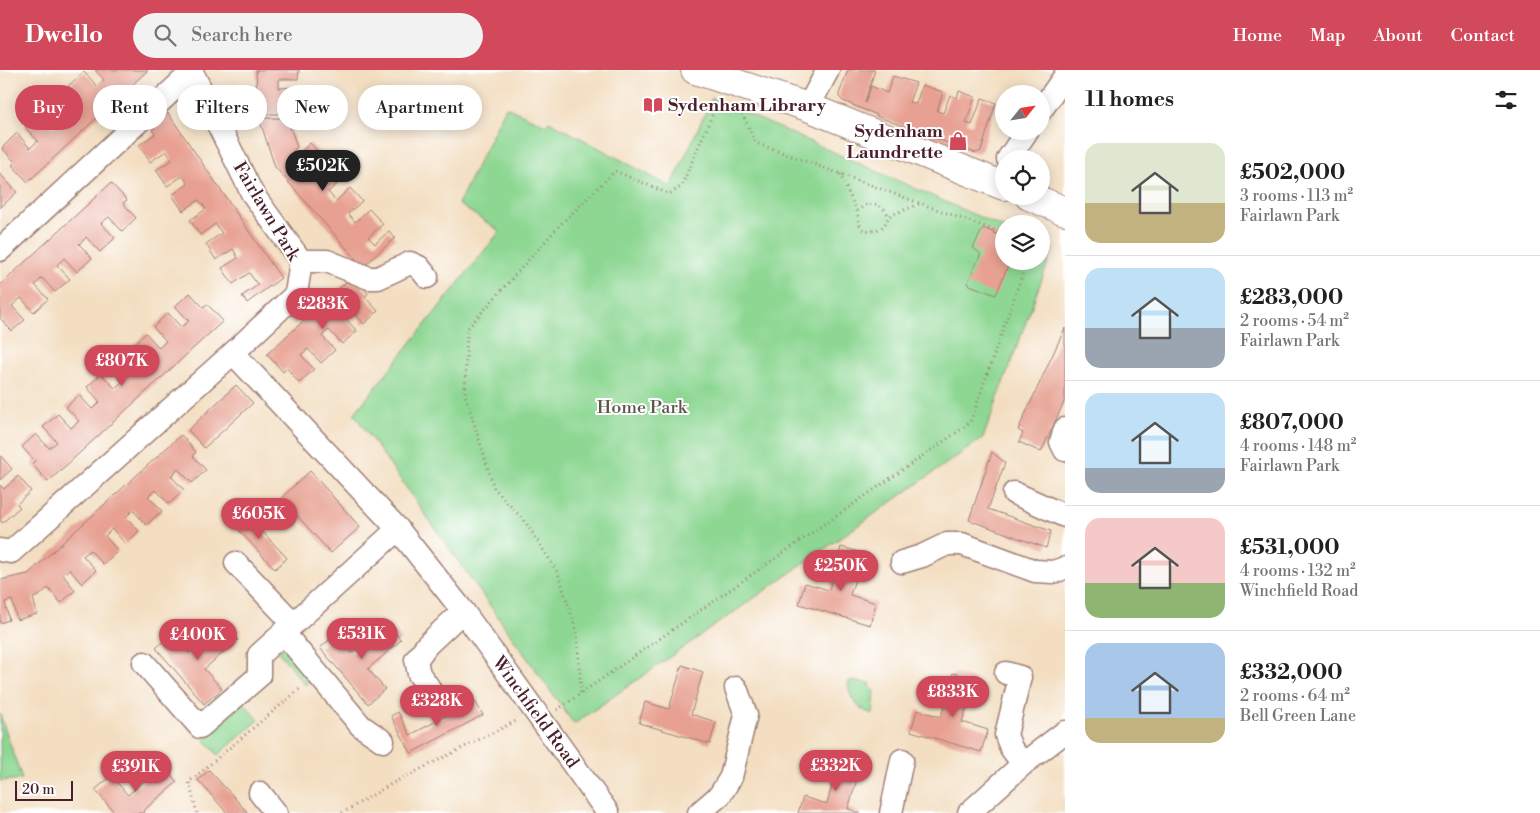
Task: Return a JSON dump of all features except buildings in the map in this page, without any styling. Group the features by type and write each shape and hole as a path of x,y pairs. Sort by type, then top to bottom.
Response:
{"main road":[{"path":"695,70 808,107 995,175"},
{"path":"1050,205 1065,211"}],"street":[{"path":"808,107 828,70"},
{"name":"Fairlawn Park","path":"0,250 193,71 252,193 300,261 296,294 233,353 10,552 0,550"},
{"path":"1050,97 1065,76"},
{"path":"300,261 327,261 369,278 378,278 410,263 419,268 427,277"},
{"name":"Winchfield Road","path":"233,353 398,529 463,611 608,813"},
{"path":"1065,429 1061,442 1065,450"},
{"path":"1014,493 1065,516"},
{"path":"144,663 200,727 259,676 259,655 398,529"},
{"path":"902,562 922,556 947,544 962,544 1035,571 1053,572 1065,568"},
{"path":"236,563 288,628 318,674 362,726 383,741"},
{"path":"429,688 419,674 416,660 427,644 463,611"},
{"path":"1006,673 1020,677 1006,734 1011,748 1023,764"},
{"path":"700,813 720,795 731,777 746,715 736,688"},
{"path":"969,813 1023,764 1065,732"},
{"path":"891,813 902,760"},
{"path":"260,793 276,813"}],"path":[{"path":"727,80 756,143 995,231"},
{"path":"581,693 577,633 558,573 526,523 494,488 465,394 467,329 558,227 615,171 669,194 681,187 727,80"},
{"path":"840,174 858,211 859,224 863,229 877,230 884,226 889,216 919,203"},
{"path":"858,211 863,206 872,203 880,205 889,216"},
{"path":"342,813 393,783 539,716 581,693 970,423 1024,270"},
{"path":"197,813 189,782 318,674"}],"green space":[{"name":"Home Park","path":"712,98 995,224 995,270 1045,270 983,438 574,724 354,414 500,231 458,204 506,107 546,125 549,121 671,187"},
{"path":"284,648 313,678 305,685 277,650"},
{"path":"848,681 870,683 871,688 875,691 873,714 862,709 854,702"},
{"path":"243,702 259,720 218,755 202,737"},
{"path":"0,714 22,779 0,781"}],"place":[{"name":"Sydenham Library","path":"653,105"},
{"name":"Sydenham Laundrette","path":"958,141"}]}
